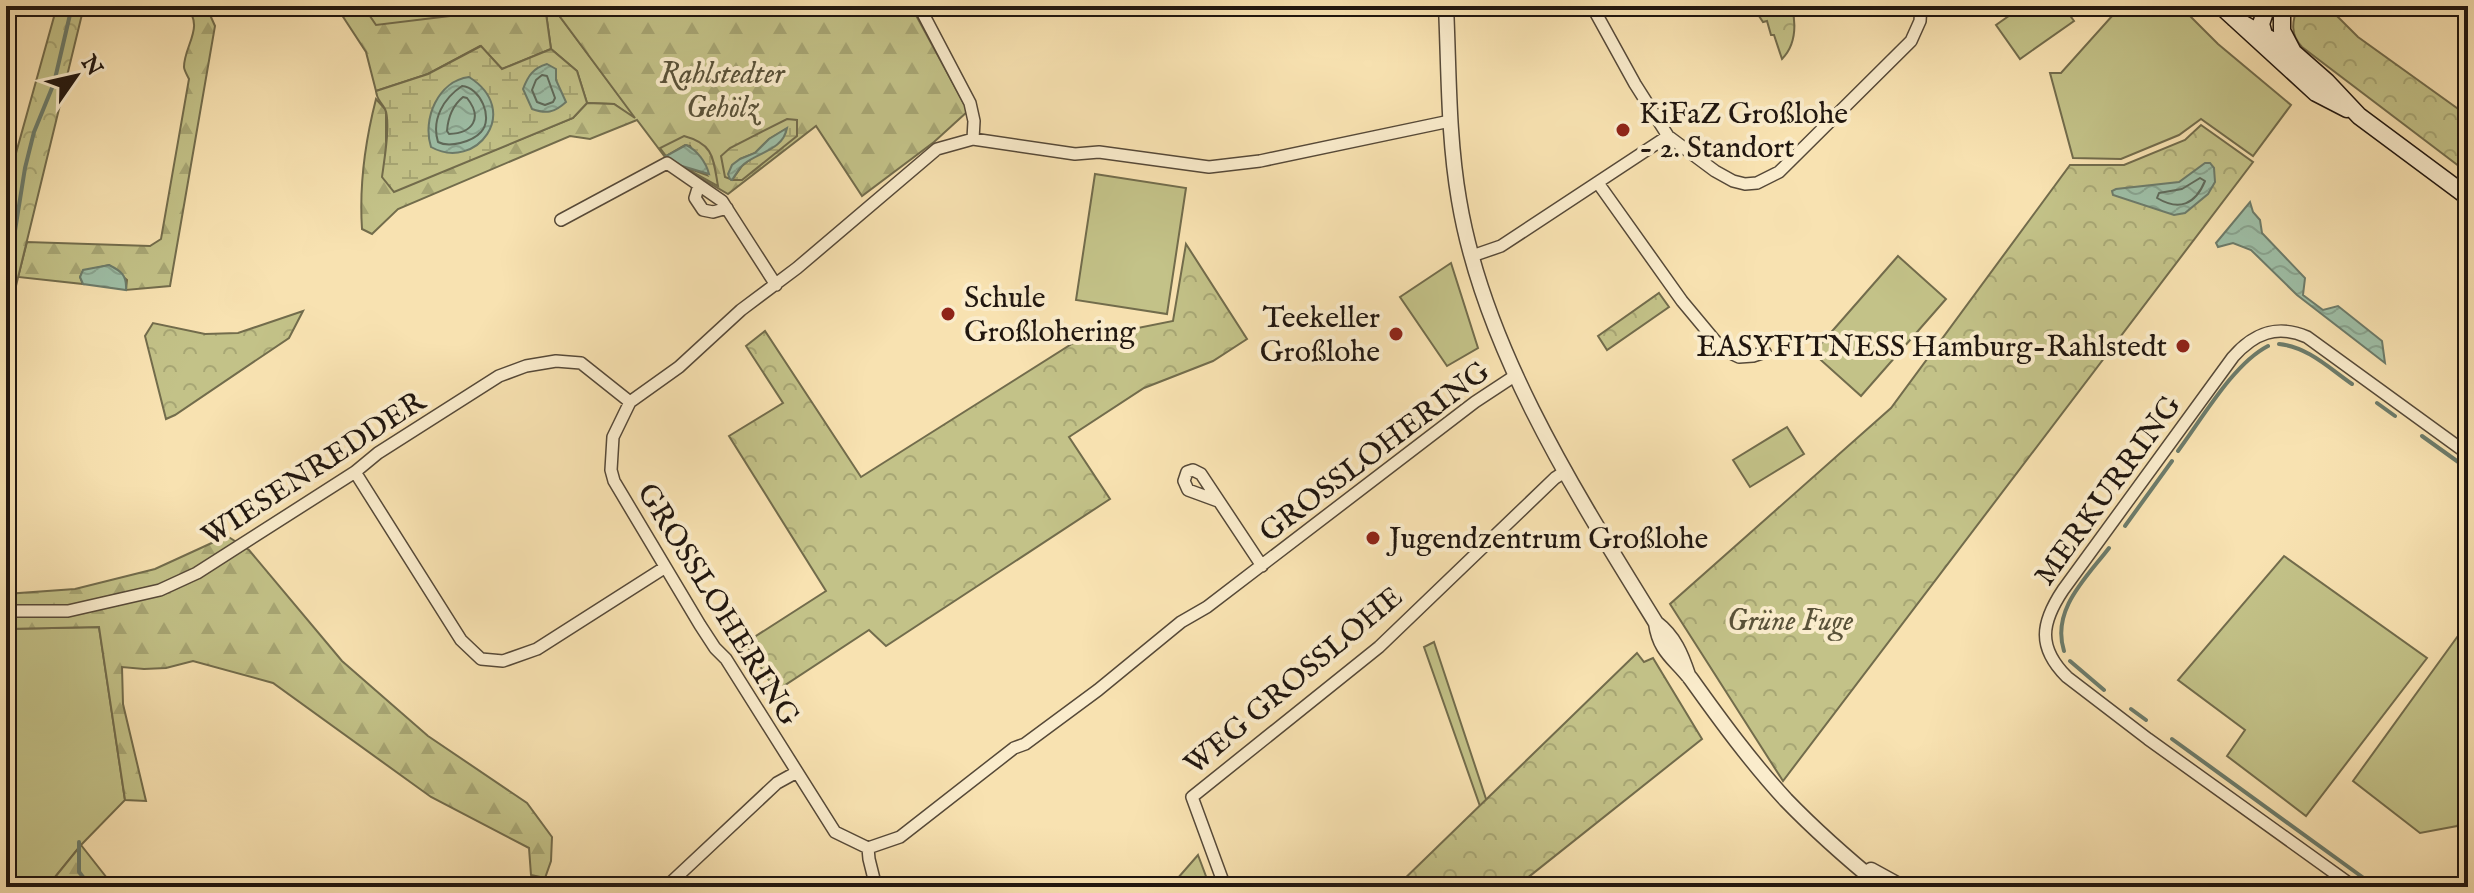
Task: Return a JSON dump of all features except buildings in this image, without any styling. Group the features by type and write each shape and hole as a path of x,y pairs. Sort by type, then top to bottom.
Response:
{"main road":[{"path":"2221,6 2316,93 2359,116 2468,197"},
{"path":"2273,56 2262,35 2261,24 2279,9"},
{"path":"2279,9 2282,31 2294,53"},
{"path":"2235,19 2294,53 2359,116"}],"street":[{"path":"919,6 970,103 974,121 973,139"},
{"path":"1446,6 1450,121 1459,202 1472,256 1516,375 1566,471 1656,623 1667,632 1680,652 1688,675 1769,781 1882,887"},
{"path":"1592,6 1668,136 1715,171 1745,184 1769,178 1795,156 1911,41 1920,21 1921,6"},
{"name":"GROSSLOHERING","path":"1450,121 1260,161 1209,167 1099,152 1075,154 973,139 937,149 776,285 741,310 679,367 630,402 613,437 611,470 614,481 664,568 715,648 726,659 835,832 868,848 900,837 1014,748 1025,744 1098,690 1181,622 1207,607 1456,417 1516,375"},
{"path":"1472,256 1501,246 1668,136"},
{"path":"561,220 667,163 722,201 776,285"},
{"path":"1598,183 1682,301 1722,349 1739,357 1765,352"},
{"path":"699,185 695,198 703,210 713,212 727,208"},
{"name":"MERKURRING","path":"2354,887 2067,677 2048,652 2046,623 2063,590 2233,357 2258,335 2285,330 2307,337 2468,454"},
{"name":"WIESENREDDER","path":"6,611 68,611 160,590 208,567 487,383 526,366 556,361 581,363 630,402"},
{"name":"WEG GROSSLOHE","path":"1225,887 1192,797 1379,647 1555,478 1566,471"},
{"path":"355,472 461,640 481,659 503,661 537,649 664,568"},
{"name":"GROSSLOHERING","path":"1218,501 1262,566"},
{"path":"666,887 777,783 797,772"},
{"path":"868,848 876,887"},
{"path":"1852,862 1902,887"}],"green space":[{"path":"57,6 84,6 6,327 6,189"},
{"path":"185,6 206,6 215,26 170,286 126,290 127,280 109,265 83,271 80,277 83,284 18,277 27,242 150,246 161,239 189,79 184,67 194,21"},
{"path":"336,6 363,6 376,25 483,12 496,6 545,6 551,49 502,69 480,46 428,74 376,91 366,52"},
{"path":"363,6 496,6 483,12 376,26"},
{"path":"545,6 552,6 637,120 614,104 587,103 577,71 551,49"},
{"name":"Rahlstedter Gehölz","path":"552,6 911,6 968,111 934,142 862,196 816,126 728,194 665,157 637,120 590,139 570,136 398,209 372,234 362,229 364,163 376,99 386,110 386,141 394,191 573,118 587,103 614,104 635,118"},
{"path":"1748,6 1792,6 1794,34 1782,59 1767,21 1763,22"},
{"path":"2023,6 2063,6 2074,21 2020,59 1996,25"},
{"path":"2121,6 2180,6 2218,44 2291,105 2253,156 2201,119 2179,135 2121,159 2073,158 2050,73 2061,73"},
{"path":"2298,6 2327,6 2358,37 2468,116 2468,173 2302,47 2295,38 2293,28"},
{"path":"481,46 502,69 551,49 577,71 587,103 573,118 394,192 382,177 387,115 376,91 428,74"},
{"path":"787,119 797,120 797,136 742,180 732,180 742,166 786,129 769,139 755,153 740,159 729,174 730,179 725,177 721,156 730,148"},
{"name":"Grüne Fuge","path":"2201,125 2253,162 1783,781 1670,604 1891,408 2070,165 2124,165 2185,140"},
{"path":"684,136 707,148 713,160 718,186 682,166 707,175 690,146 685,145 666,156 660,148"},
{"path":"1095,174 1186,188 1167,314 1076,300"},
{"path":"1186,244 1247,339 1213,361 1144,388 1069,437 1110,499 886,646 869,630 776,691 745,643 826,591 729,436 783,403 746,346 765,331 861,477 1078,340 1173,321"},
{"path":"1898,256 1946,299 1861,396 1813,353"},
{"path":"1451,263 1478,348 1447,366 1400,297"},
{"path":"1659,293 1669,307 1607,350 1598,336"},
{"path":"303,311 289,338 166,419 145,336 153,323 205,334 238,333"},
{"path":"1787,427 1804,454 1750,487 1733,460"},
{"path":"227,536 249,550 342,661 428,736 527,803 552,837 551,861 545,878 531,875 529,848 431,797 273,683 193,661 166,668 122,667 123,704 146,801 125,800 99,627 6,629 6,594 75,589 155,569"},
{"path":"2284,556 2427,658 2306,816 2227,756 2245,730 2178,680"},
{"path":"2468,622 2468,809 2457,826 2420,833 2353,781"},
{"path":"99,627 125,800 81,845 47,887 6,887 6,629"},
{"path":"1434,642 1488,805 1481,809 1424,647"},
{"name":"Grüne Fuge","path":"1637,653 1644,662 1653,658 1702,739 1516,887 1396,887"},
{"path":"81,845 114,887 47,887"},
{"path":"1198,855 1210,887 1170,887"}],"water":[{"path":"547,64 556,69 556,80 566,102 546,112 532,109 523,89 532,73"},
{"path":"469,77 485,91 492,106 493,121 487,134 477,145 464,151 448,153 431,147 429,125 435,103 449,86"},
{"path":"787,128 776,146 744,164 730,179 728,174 732,165 755,153 769,139"},
{"path":"686,145 700,157 709,174 682,166 666,156"},
{"path":"2205,163 2210,163 2214,168 2215,182 2208,194 2185,213 2174,215 2113,195 2112,191 2116,189 2179,182"},
{"path":"2250,202 2260,220 2262,233 2305,278 2303,295 2323,310 2338,306 2382,341 2385,363 2297,295 2251,250 2233,243 2218,247 2216,243"},
{"path":"109,265 122,274 126,290 83,284 80,277 83,270"}],"waterway":[{"path":"6,287 25,168 34,132 54,83 72,6"},
{"path":"2279,344 2309,354 2352,384"},
{"path":"2178,451 2230,379 2255,354 2268,346"},
{"path":"2377,403 2395,416"},
{"path":"2422,436 2468,469"},
{"path":"2125,526 2172,461"},
{"path":"2064,651 2061,636 2066,608 2109,548"},
{"path":"2070,661 2104,690"},
{"path":"2131,709 2146,720"},
{"path":"2172,739 2376,887"},
{"path":"79,842 79,872 91,887"}],"place":[{"name":"KiFaZ Großlohe - 2. Standort","path":"1623,130"},
{"name":"Schule Großlohering","path":"948,314"},
{"name":"Teekeller Großlohe","path":"1396,334"},
{"name":"EASYFITNESS Hamburg-Rahlstedt","path":"2183,346"},
{"name":"Jugendzentrum Großlohe","path":"1373,538"}]}
